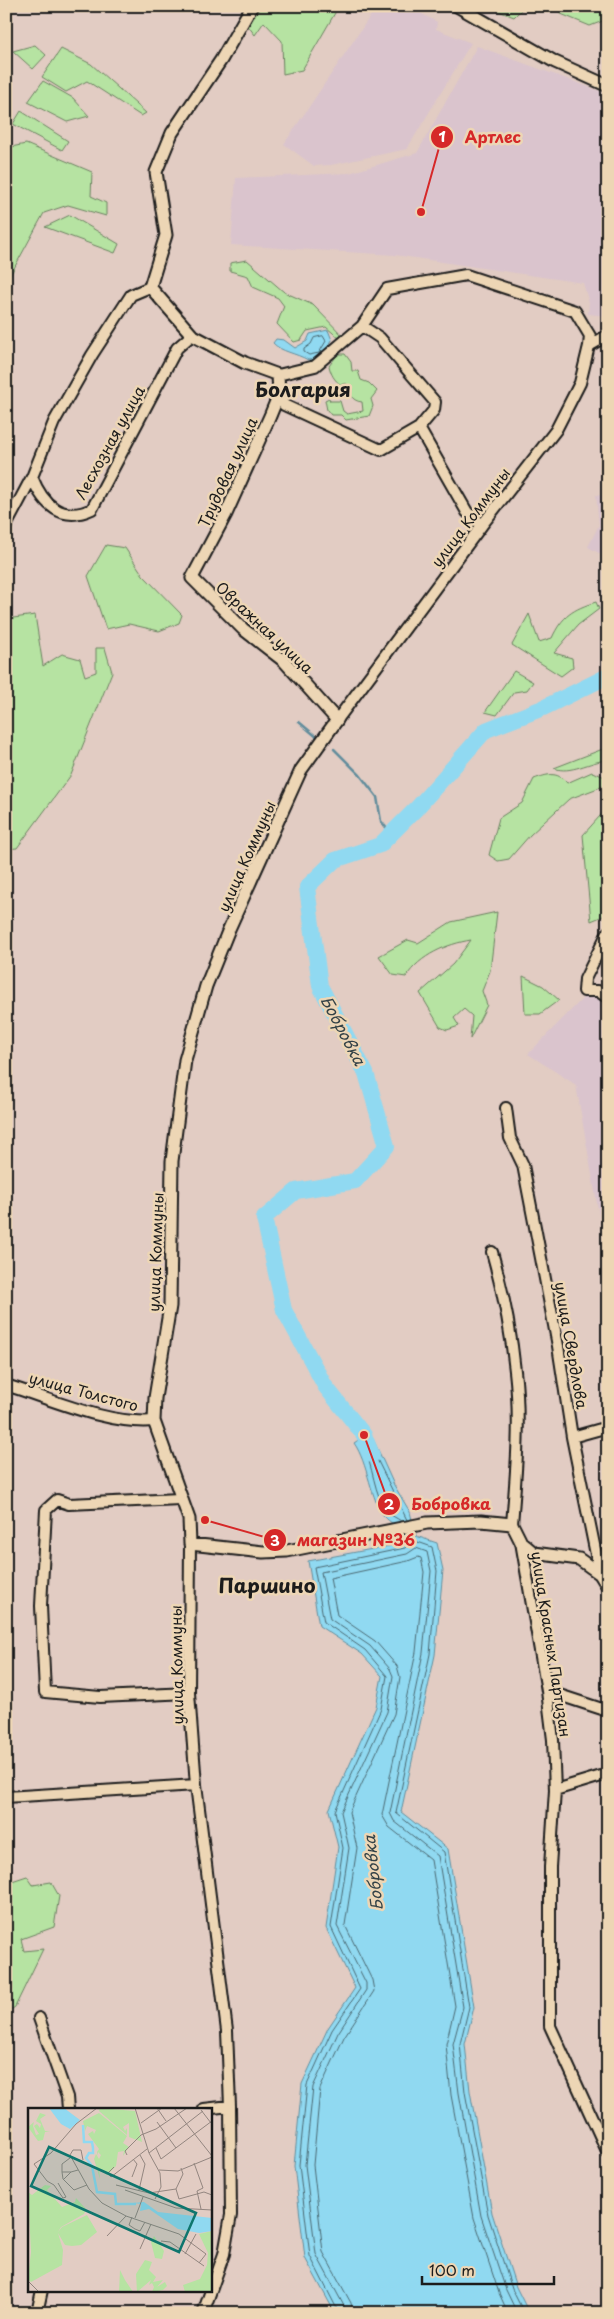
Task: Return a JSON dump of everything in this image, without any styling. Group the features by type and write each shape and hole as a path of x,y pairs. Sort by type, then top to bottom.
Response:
{"street":[{"path":"150,287 166,235 156,172 172,133 221,60 252,6"},
{"path":"456,6 555,62 608,86"},
{"path":"150,287 192,335 244,362 278,375 315,366 362,326 387,290 466,275 575,311 590,336 589,346"},
{"path":"6,526 32,477 54,422 92,356 131,295 150,287"},
{"path":"279,394 284,405 381,450 418,428 434,410 435,402 380,338 362,326"},
{"name":"Лесхозная улица","path":"32,477 38,491 59,513 79,515 92,510 177,348 192,335"},
{"path":"589,346 608,335"},
{"name":"улица Коммуны","path":"211,2291 224,2254 231,2215 227,2030 196,1785 189,1693 189,1519 154,1421 155,1398 170,1306 172,1161 185,1060 194,1024 229,929 301,770 482,525 556,430 580,383 589,346"},
{"name":"Трудовая улица","path":"192,578 226,514 279,394 278,375"},
{"path":"418,428 467,512 482,525"},
{"name":"Овражная улица","path":"192,578 243,629 284,661 337,720"},
{"path":"608,932 585,979 584,991 598,992 608,998"},
{"name":"улица Свердлова","path":"506,1108 510,1138 523,1165 558,1346 572,1437 600,1574 608,1587"},
{"path":"190,1544 263,1552 287,1551 426,1523 481,1521 512,1524 516,1463 516,1373 502,1289 492,1252"},
{"name":"улица Толстого","path":"6,1385 99,1414 136,1422 154,1421"},
{"path":"572,1437 608,1428"},
{"path":"180,1498 69,1504 57,1500 46,1510 41,1606 45,1692 100,1697 189,1693"},
{"name":"улица Красных Партизан","path":"512,1524 521,1542 547,1691 555,1790 550,1867 550,2026 608,2153"},
{"path":"521,1542 534,1553 579,1559 600,1574"},
{"path":"547,1691 608,1711"},
{"path":"555,1790 608,1774"},
{"path":"6,1797 196,1785"},
{"path":"39,2018 67,2097 68,2108"},
{"path":"211,2108 230,2106"},
{"path":"37,2313 42,2292"},
{"name":"улица Коммуны","path":"203,2313 210,2292"}],"shaded area":[{"path":"377,6 423,6 425,8 422,14 437,22 436,29 471,43 407,149 331,165 314,166 284,144"},
{"path":"477,46 608,94 608,316 588,314 589,303 583,283 395,255 231,245 236,178 349,173 417,153"},
{"path":"596,495 608,496 608,558 588,547 599,525"},
{"path":"587,994 600,997 608,1002 608,1219 600,1220 576,1085 528,1054"}],"green space":[{"path":"259,6 339,6 302,70 283,74 282,41 264,22 255,35 248,26"},
{"path":"498,6 525,6 514,17 496,10"},
{"path":"556,6 608,6 608,19 590,26 561,14"},
{"path":"35,45 46,55 33,69 13,51"},
{"path":"61,49 91,64 146,113 141,116 87,81 66,92 42,77"},
{"path":"43,81 73,98 89,116 67,122 28,102"},
{"path":"21,111 68,141 62,150 13,124"},
{"path":"26,144 92,172 91,196 106,203 106,216 68,205 44,213 6,283 6,148"},
{"path":"70,215 119,244 115,253 45,227"},
{"path":"247,260 284,292 313,305 346,339 340,339 326,327 307,331 301,340 294,342 277,324 284,306 278,298 253,287 248,276 230,271 230,263"},
{"path":"338,354 345,354 351,362 352,371 358,371 361,380 369,383 377,391 371,399 373,406 369,416 346,420 341,415 331,415 327,410 325,400 329,398 330,401 340,401 343,411 347,414 363,411 362,402 355,400 349,393 346,383 341,385 332,374 329,366"},
{"path":"106,545 125,548 143,575 182,615 179,623 159,631 129,624 106,629 88,576"},
{"path":"596,602 599,609 578,625 554,653 572,658 573,667 561,676 512,645 529,614 539,642 552,638 560,624 569,614 581,607"},
{"path":"35,615 43,666 62,654 80,659 85,676 96,672 96,648 105,648 112,672 71,775 17,848 6,849 6,619"},
{"path":"514,671 533,682 527,690 514,692 497,715 485,712"},
{"path":"608,747 608,760 567,770 554,768"},
{"path":"592,772 605,777 606,785 569,799 530,835 509,859 498,861 489,855 499,818 522,803 534,779 556,775 567,783"},
{"path":"608,807 608,914 591,921 583,835"},
{"path":"497,912 490,971 482,991 487,1005 470,1039 472,1016 464,1009 454,1018 459,1026 447,1030 440,1027 420,993 453,964 471,940 453,944 426,957 406,977 393,975 379,956 408,940 418,943 451,922"},
{"path":"523,976 543,986 559,1000 540,1014 525,1014"},
{"path":"27,1876 33,1885 51,1882 59,1896 54,1927 21,1939 24,1951 43,1949 15,2007 6,2013 6,1883"}],"water":[{"path":"328,330 332,340 322,358 308,360 273,343 276,339 284,340 295,348 307,341 310,334"},
{"path":"370,1432 394,1485 410,1512 416,1536 437,1543 443,1570 435,1655 401,1812 448,1849 474,2007 465,2044 470,2091 492,2213 516,2287 529,2313 335,2313 305,2258 294,2166 302,2084 328,2028 355,1988 326,1928 338,1847 329,1810 376,1707 382,1676 362,1654 319,1626 308,1561 405,1543 399,1528 384,1516 380,1509 372,1492 363,1461 354,1443"}],"waterway":[{"name":"Бобровка","path":"372,1455 364,1435 325,1386 284,1310 264,1218 296,1191 355,1181 387,1146 366,1073 320,986 307,887 335,860 380,845 416,809 486,730 543,708 608,676"},
{"path":"299,722 318,738"},
{"path":"334,749 360,775 377,797 381,821 391,834"}],"place":[{"name":"Артлес","path":"421,212"},
{"name":"Бобровка","path":"364,1435"},
{"name":"магазин №36","path":"205,1520"}],"district":[{"name":"Болгария","path":"303,389"},
{"name":"Паршино","path":"267,1585"}]}
